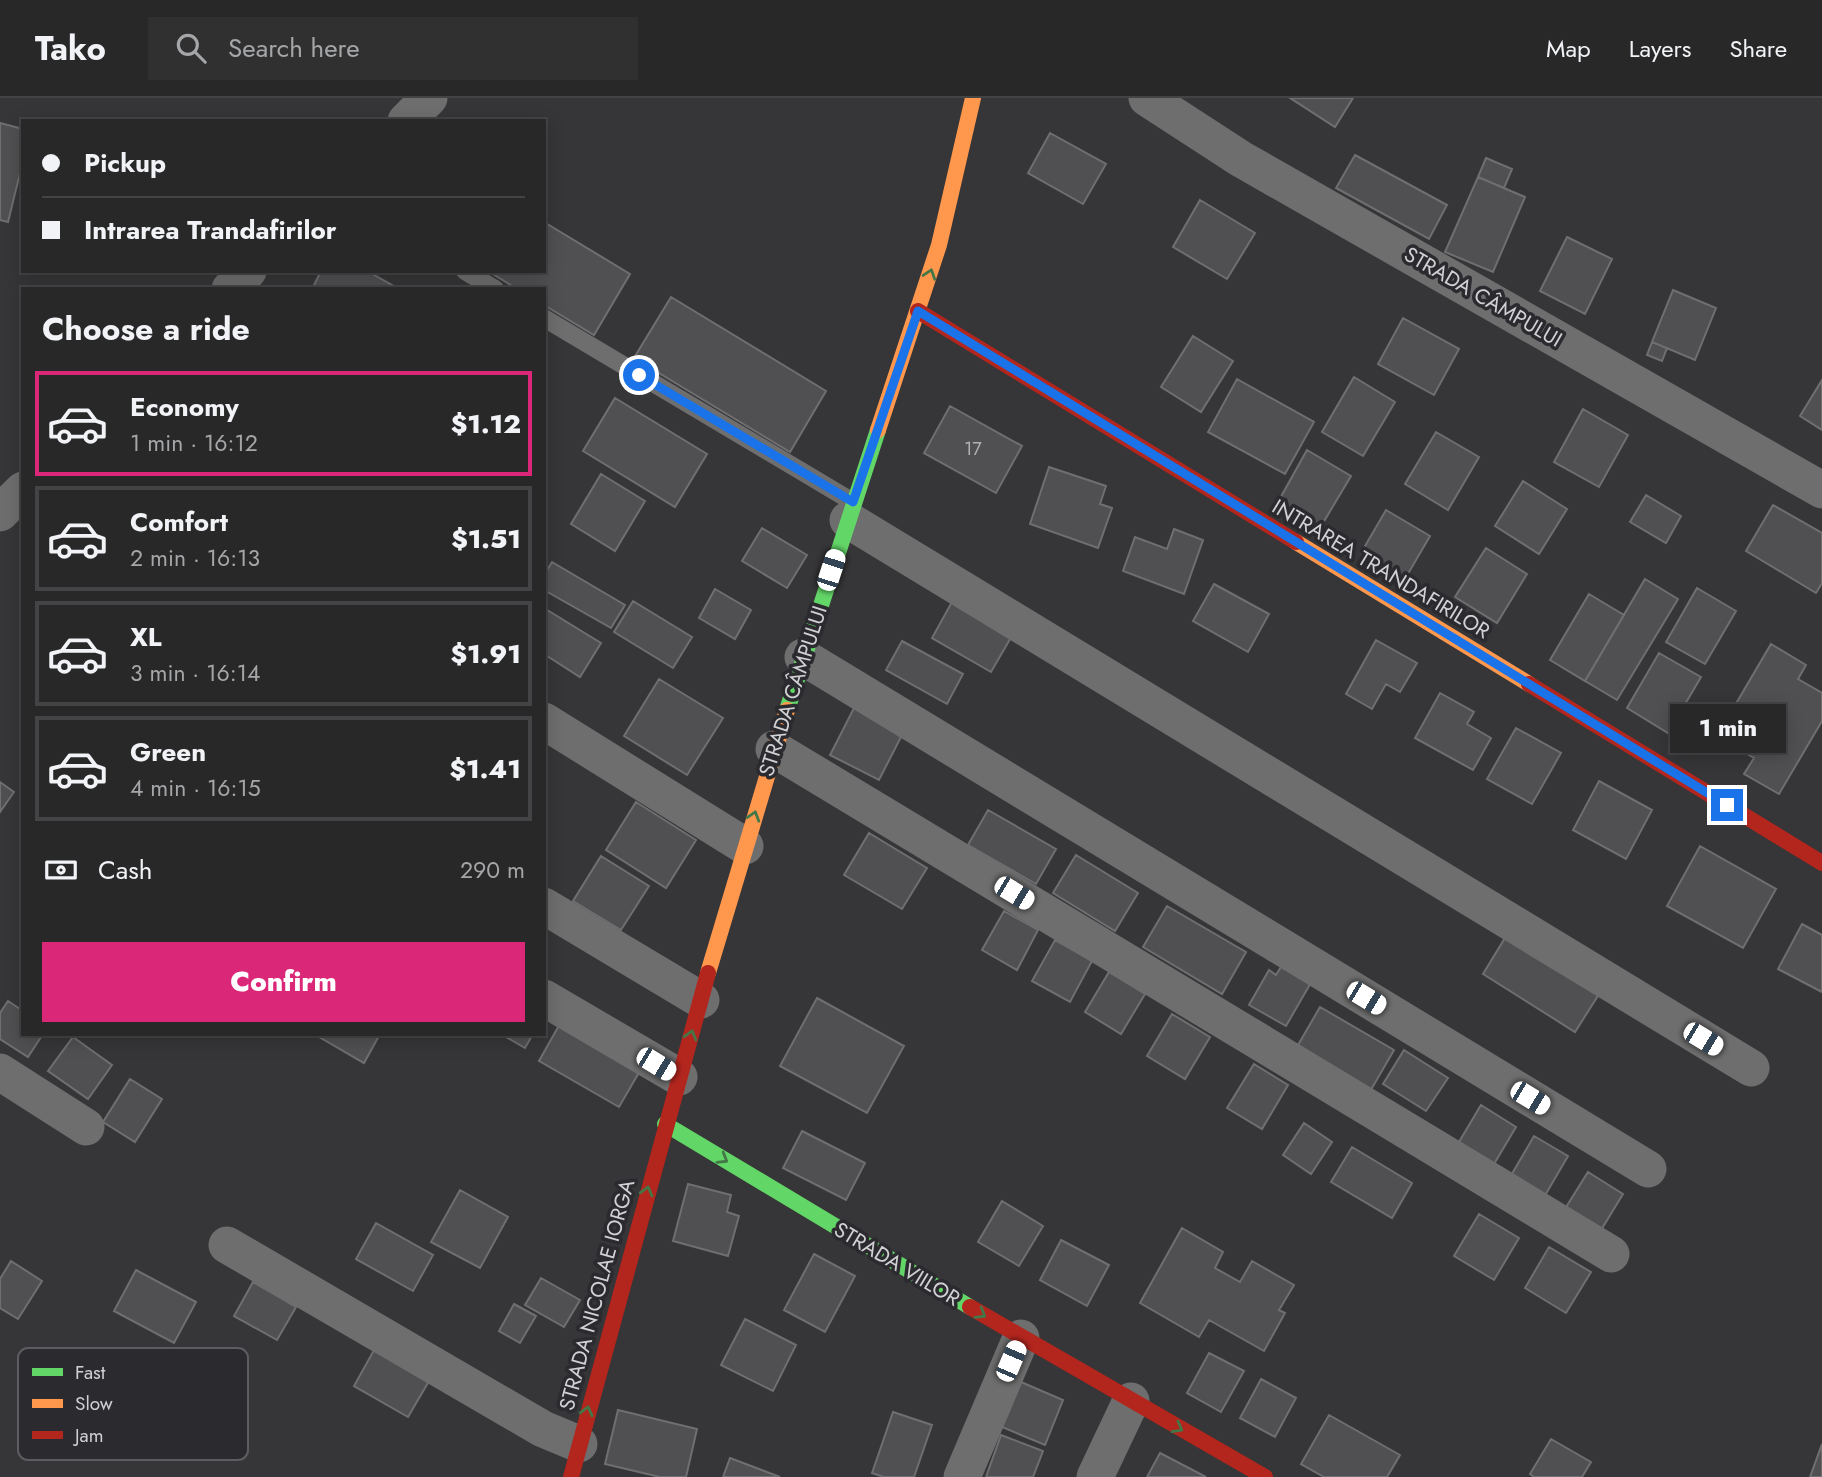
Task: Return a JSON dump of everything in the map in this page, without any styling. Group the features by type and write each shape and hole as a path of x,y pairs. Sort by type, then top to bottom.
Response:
{"street":[{"path":"408,119 429,98"},
{"name":"STRADA CÂMPULUI","path":"665,1124 774,749 918,311 952,197 973,98"},
{"name":"STRADA CÂMPULUI","path":"1147,98 1241,159 1822,490"},
{"path":"232,287 246,273"},
{"name":"INTRAREA TRANDAFIRILOR","path":"918,311 1822,863"},
{"path":"0,513 21,492"},
{"path":"851,511 1751,1068"},
{"path":"803,657 1648,1169"},
{"path":"546,722 745,846"},
{"path":"774,749 1611,1254"},
{"path":"546,907 701,1000"},
{"path":"546,999 679,1077"},
{"path":"0,1072 86,1127"},
{"name":"STRADA VIILOR","path":"665,1124 1021,1338 1265,1477"},
{"name":"STRADA NICOLAE IORGA","path":"575,1461 665,1124"},
{"path":"227,1245 543,1429 575,1461"},
{"path":"962,1477 1021,1338"},
{"path":"1095,1477 1131,1401"}],"lane":[{"path":"468,273 492,287"},
{"path":"546,319 851,511"}],"building":[{"path":"1290,98 1353,98 1335,127"},
{"path":"0,123 21,128 21,169 8,222 0,220"},
{"path":"1050,133 1106,164 1083,204 1028,173"},
{"path":"1355,155 1447,205 1429,239 1336,188"},
{"path":"1486,158 1512,169 1504,188 1478,177"},
{"path":"1478,177 1525,197 1493,272 1445,252"},
{"path":"1200,200 1255,233 1227,279 1173,247"},
{"path":"546,223 630,274 594,335 546,306 546,287 514,287 491,273 546,273"},
{"path":"1567,237 1612,259 1585,314 1540,291"},
{"path":"320,273 371,273 395,287 313,287"},
{"path":"1673,290 1716,308 1695,360 1652,342"},
{"path":"671,297 826,391 790,452 634,358"},
{"path":"1403,318 1459,349 1434,395 1378,364"},
{"path":"1193,336 1233,361 1201,412 1161,387"},
{"path":"1652,342 1667,348 1662,361 1647,355"},
{"path":"1354,377 1395,402 1363,456 1322,432"},
{"path":"1237,379 1314,422 1285,474 1208,432"},
{"path":"1822,380 1822,430 1800,416"},
{"path":"615,398 707,454 675,507 583,451"},
{"path":"950,406 1022,446 996,493 924,453"},
{"path":"1583,409 1628,435 1599,487 1554,462"},
{"path":"1436,432 1479,457 1448,510 1405,484"},
{"path":"1307,450 1351,476 1320,528 1278,502"},
{"path":"1049,467 1106,486 1100,504 1112,508 1098,548 1030,524"},
{"path":"601,474 645,501 615,551 571,524"},
{"path":"1523,481 1567,509 1539,554 1495,526"},
{"path":"1646,495 1681,516 1666,543 1630,522"},
{"path":"1773,505 1822,533 1822,583 1816,593 1746,551"},
{"path":"1386,510 1430,536 1405,579 1361,553"},
{"path":"762,528 807,555 787,588 742,561"},
{"path":"1174,529 1203,540 1184,594 1123,571 1135,537 1167,549"},
{"path":"1486,548 1527,574 1497,623 1455,597"},
{"path":"552,562 625,605 611,628 546,591 546,572"},
{"path":"1645,579 1678,599 1617,700 1585,681"},
{"path":"1214,584 1269,614 1248,652 1193,621"},
{"path":"1697,588 1736,611 1705,664 1666,642"},
{"path":"715,589 751,610 735,639 699,618"},
{"path":"1589,594 1624,615 1585,681 1550,660"},
{"path":"953,600 1013,634 991,672 932,638"},
{"path":"633,601 692,637 673,668 614,632"},
{"path":"546,609 601,643 580,677 546,655"},
{"path":"1376,640 1417,663 1400,692 1386,684 1372,709 1346,694"},
{"path":"902,641 963,674 947,704 886,670"},
{"path":"1771,644 1806,665 1798,679 1822,693 1822,721 1779,794 1744,774 1754,758 1717,736"},
{"path":"1659,653 1701,677 1668,733 1627,708"},
{"path":"659,679 723,718 687,775 624,736"},
{"path":"1440,693 1474,712 1467,724 1491,738 1473,770 1415,738"},
{"path":"854,708 903,733 879,780 830,755"},
{"path":"1516,728 1561,753 1532,804 1487,779"},
{"path":"1599,781 1652,810 1626,859 1573,830"},
{"path":"0,782 14,792 0,812"},
{"path":"636,802 696,840 666,888 606,850"},
{"path":"988,810 1056,849 1036,884 968,845"},
{"path":"869,833 927,868 902,909 844,875"},
{"path":"1700,846 1776,889 1743,948 1667,906"},
{"path":"1076,855 1138,893 1115,931 1053,893"},
{"path":"601,856 649,886 621,930 573,901"},
{"path":"1167,906 1246,952 1222,994 1143,947"},
{"path":"1004,911 1038,930 1017,970 982,950"},
{"path":"1802,924 1822,935 1822,992 1778,969"},
{"path":"1508,933 1601,991 1575,1032 1483,974"},
{"path":"1055,940 1092,961 1070,1002 1032,981"},
{"path":"1284,962 1313,979 1286,1026 1249,1005 1269,970 1276,975"},
{"path":"1109,972 1145,994 1121,1034 1085,1012"},
{"path":"817,998 904,1046 867,1113 780,1066"},
{"path":"8,1001 21,1010 21,1036 42,1036 28,1057 0,1039 0,1013"},
{"path":"1320,1007 1394,1050 1368,1095 1294,1052"},
{"path":"1172,1014 1210,1037 1185,1079 1147,1056"},
{"path":"561,1022 641,1069 619,1107 539,1061"},
{"path":"317,1036 379,1036 364,1063"},
{"path":"504,1036 532,1036 525,1048"},
{"path":"73,1037 112,1065 88,1099 48,1071"},
{"path":"1404,1050 1448,1078 1426,1111 1383,1084"},
{"path":"1254,1064 1288,1085 1262,1129 1227,1108"},
{"path":"130,1079 162,1099 135,1142 103,1122"},
{"path":"1481,1105 1516,1127 1491,1169 1456,1147"},
{"path":"1304,1123 1332,1142 1311,1174 1283,1155"},
{"path":"802,1131 865,1163 846,1200 783,1168"},
{"path":"1534,1136 1568,1156 1543,1199 1509,1179"},
{"path":"1352,1147 1412,1183 1392,1218 1331,1182"},
{"path":"1588,1172 1623,1194 1598,1235 1563,1212"},
{"path":"688,1184 731,1195 727,1212 739,1216 728,1256 673,1241"},
{"path":"460,1190 508,1217 480,1268 431,1242"},
{"path":"1002,1201 1043,1226 1019,1266 978,1242"},
{"path":"1479,1214 1519,1238 1494,1280 1454,1256"},
{"path":"376,1223 433,1255 413,1291 356,1259"},
{"path":"1182,1228 1223,1252 1215,1268 1240,1282 1252,1261 1294,1285 1279,1310 1285,1313 1264,1351 1209,1320 1199,1337 1140,1303"},
{"path":"1061,1240 1109,1265 1087,1306 1040,1280"},
{"path":"1549,1247 1591,1272 1566,1313 1525,1288"},
{"path":"814,1254 855,1276 825,1332 784,1310"},
{"path":"11,1261 42,1281 18,1319 0,1308 0,1279"},
{"path":"136,1270 196,1302 174,1343 114,1311"},
{"path":"541,1278 580,1300 564,1327 525,1305"},
{"path":"253,1282 296,1307 277,1340 234,1316"},
{"path":"514,1304 536,1316 520,1343 499,1331"},
{"path":"745,1319 796,1345 773,1391 721,1365"},
{"path":"374,1350 429,1381 408,1417 354,1386"},
{"path":"1209,1353 1244,1371 1221,1412 1187,1393"},
{"path":"1261,1379 1296,1398 1275,1437 1240,1418"},
{"path":"1021,1382 1063,1400 1045,1445 1002,1427"},
{"path":"618,1410 697,1429 686,1477 660,1477 605,1464"},
{"path":"893,1412 932,1425 914,1477 884,1477 872,1473"},
{"path":"1329,1415 1400,1455 1387,1477 1324,1477 1301,1464"},
{"path":"1001,1435 1043,1451 1033,1477 986,1477"},
{"path":"1551,1439 1591,1462 1582,1477 1534,1477 1530,1474"},
{"path":"1822,1444 1822,1477 1810,1477"},
{"path":"1160,1453 1206,1477 1147,1477"},
{"path":"730,1458 780,1477 723,1477"}],"traffic: fast":[{"path":"787,710 878,430"},
{"path":"665,1124 970,1307"}],"traffic: slow":[{"path":"878,430 939,245 973,98"},
{"path":"1296,542 1529,684"},
{"path":"708,973 787,710"}],"traffic: jam":[{"path":"918,311 1296,542"},
{"path":"1529,684 1822,863"},
{"path":"571,1477 708,973"},
{"path":"970,1307 1265,1477"}],"route":[{"path":"639,375 853,502 918,311 1727,805"}]}
